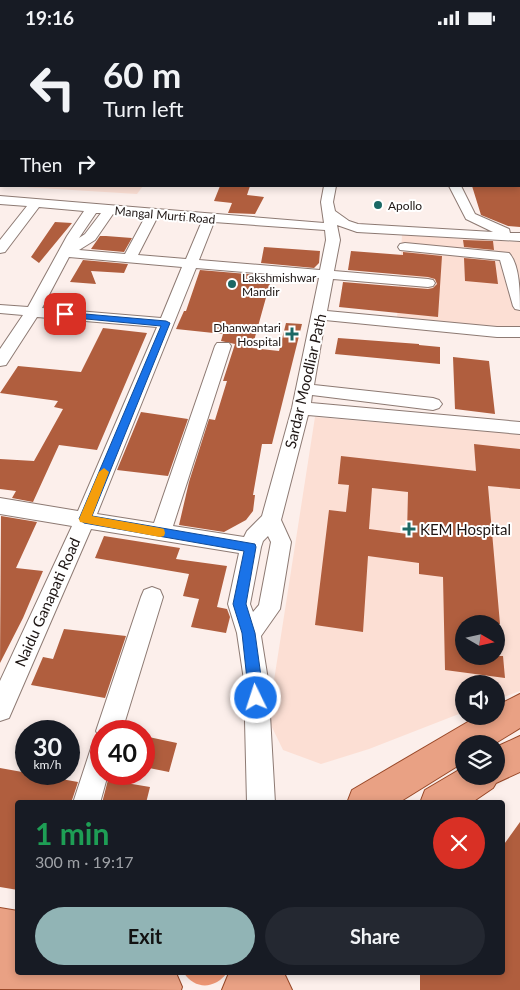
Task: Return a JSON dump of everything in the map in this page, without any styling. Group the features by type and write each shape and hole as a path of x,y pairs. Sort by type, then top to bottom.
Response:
{"main road":[{"path":"370,800 520,710"},
{"path":"505,762 520,753"},
{"path":"443,800 466,785"},
{"path":"0,928 15,930"},
{"path":"0,968 15,970"},
{"path":"61,975 160,983"},
{"path":"243,990 250,975"},
{"path":"263,975 271,990"}],"street":[{"name":"Sardar Moodliar Path","path":"261,800 256,680 249,633 239,604 250,547 254,537 271,519 301,408 328,273 331,234 328,203 330,187"},
{"path":"456,187 470,216 518,237"},
{"name":"Mangal Murti Road","path":"0,200 209,219 331,234"},
{"path":"0,249 36,203"},
{"path":"0,361 33,311 65,253 93,208"},
{"path":"65,253 90,237 110,210"},
{"path":"330,213 344,223 357,228 518,237"},
{"path":"130,257 153,214"},
{"path":"442,233 458,226 470,216"},
{"name":"Naidu Ganapati Road","path":"0,709 84,519 209,219"},
{"path":"331,234 340,234 357,228"},
{"path":"405,247 504,256 508,259 520,306"},
{"path":"65,253 328,273 428,283"},
{"path":"0,309 166,323"},
{"path":"320,315 497,332 520,332"},
{"path":"161,533 223,346"},
{"path":"304,389 433,404"},
{"path":"301,408 520,428"},
{"path":"0,505 250,547"},
{"path":"249,633 269,609 281,542 271,519"},
{"path":"113,720 152,597"},
{"path":"87,800 92,785"}],"shaded area":[{"path":"24,187 142,187 137,194"},
{"path":"402,235 520,242 520,331 397,319"},
{"name":"KEM Hospital","path":"315,417 520,434 520,691 505,697 505,675 455,675 455,716 369,749 321,764 283,750 268,719"},
{"path":"186,975 225,975 211,985 199,985"}],"building":[{"path":"220,187 250,187 247,195 264,197 255,214 228,213 232,203 214,201"},
{"path":"472,187 520,187 520,227 508,226 481,215"},
{"path":"55,222 72,223 39,263 31,257"},
{"path":"100,236 132,238 124,252 91,249"},
{"path":"463,240 493,241 494,250 464,247"},
{"path":"264,247 320,251 319,263 314,268 261,263"},
{"path":"351,251 403,255 403,252 442,256 438,317 339,307 343,282 428,289 433,288 437,284 435,279 428,277 348,270"},
{"path":"464,258 495,261 498,284 465,281"},
{"path":"83,260 128,264 124,273 91,271 96,284 70,282"},
{"path":"200,270 272,276 252,348 279,351 286,323 302,324 272,444 262,444 253,495 255,495 253,511 246,520 224,532 179,525 189,482 209,419 215,420 227,381 223,381 235,344 221,341 223,334 176,329 184,311 186,311"},
{"path":"103,328 147,333 97,450 59,445 33,502 12,498 16,491 0,489 0,459 34,461 63,409 54,407 58,401 0,393 18,366 81,372"},
{"path":"338,338 440,347 440,364 335,354"},
{"path":"453,357 489,361 495,414 455,409"},
{"path":"141,412 188,419 168,476 117,470"},
{"path":"474,444 520,449 520,489 488,486 499,615 455,615 455,665 504,665 505,675 482,675 445,670 443,577 419,574 419,563 368,556 363,632 315,625 329,510 346,512 349,485 338,484 341,456 476,471","holes":["372,488 408,492 407,534 369,529"]},
{"path":"1,516 37,522 16,568 43,571 23,618 0,663"},
{"path":"104,536 180,548 176,559 227,566 217,607 227,609 230,617 226,633 191,627 199,599 183,596 189,574 95,558"},
{"path":"64,629 126,636 105,698 31,685 43,657 53,659"},
{"path":"155,738 177,743 169,772 155,769"},
{"path":"0,768 15,771 15,785 77,785 72,800 15,800 15,890 0,887"},
{"path":"107,785 138,785 150,787 147,800 103,800"},
{"path":"520,822 520,990 420,990 420,975 505,975 505,843"}],"slow traffic":[{"path":"104,472 84,519 160,533"}],"place":[{"name":"Apollo","path":"378,205"},
{"name":"Lakshmishwar Mandir","path":"232,284"},
{"name":"Dhanwantari Hospital","path":"292,334"},
{"name":"KEM Hospital","path":"409,529"}],"route":[{"path":"65,314 166,323 84,519 250,547 239,604 249,633 256,680 256,698"}]}
